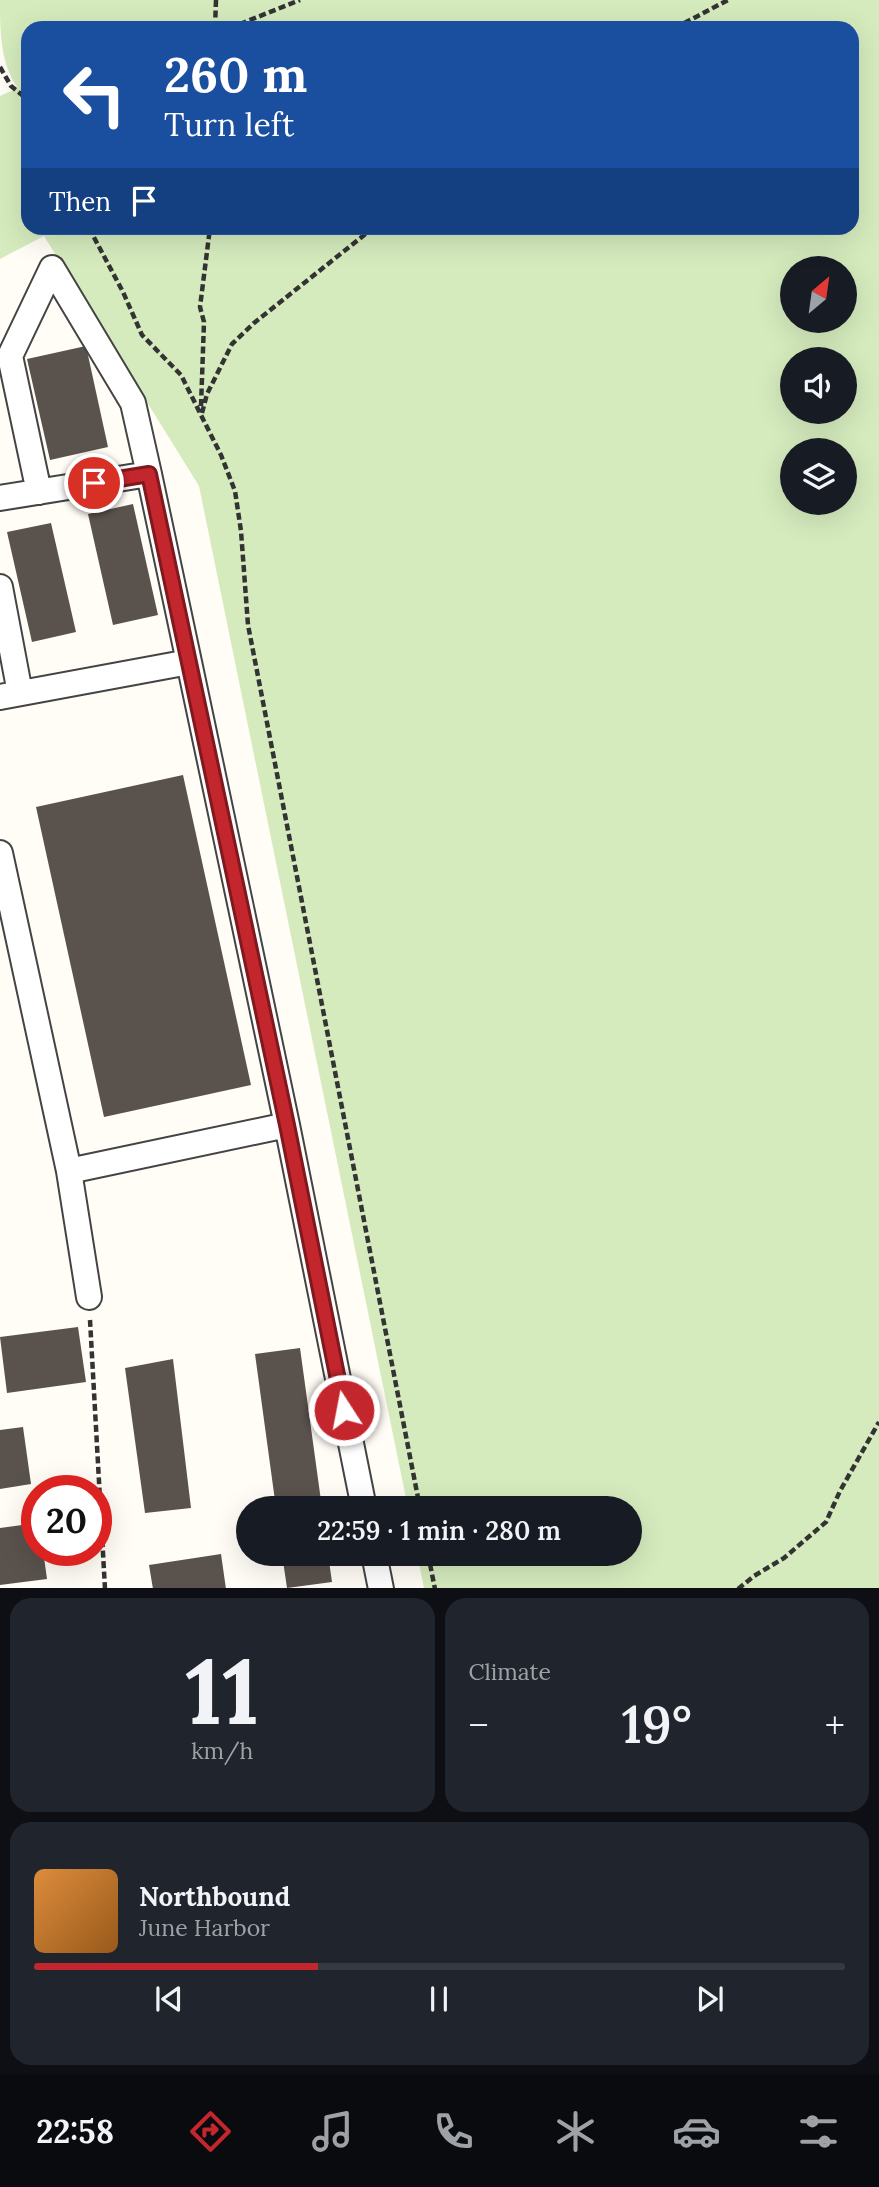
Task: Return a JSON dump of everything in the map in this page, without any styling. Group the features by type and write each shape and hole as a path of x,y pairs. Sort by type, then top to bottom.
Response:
{"lane":[{"path":"39,492 10,356 52,268 133,403 287,1125 362,1496"},
{"path":"0,498 149,474"},
{"path":"0,587 10,695 189,662"},
{"path":"0,853 69,1171 89,1297"},
{"path":"69,1171 287,1125"},
{"path":"376,1566 381,1588"}],"path":[{"path":"215,21 216,0"},
{"path":"248,21 300,0"},
{"path":"688,21 728,0"},
{"path":"0,66 11,86 21,94"},
{"path":"93,235 142,335 181,375 202,414 235,491 241,531 248,625 418,1496"},
{"path":"202,414 204,322 200,307 209,235"},
{"path":"202,414 207,394 232,344 254,323 364,235"},
{"path":"89,1297 105,1588"},
{"path":"738,1588 785,1558 826,1521 840,1490 879,1422"},
{"path":"430,1566 435,1588"}],"green space":[{"path":"0,0 879,0 879,1588 424,1588 419,1566 642,1566 642,1496 406,1496 199,486 44,236 0,259 0,96 18,88 4,58"}],"building":[{"path":"86,346 108,447 50,460 27,359"},
{"path":"133,504 158,615 113,625 88,514"},
{"path":"51,523 76,632 32,642 7,532"},
{"path":"183,775 251,1085 104,1117 36,807"},
{"path":"78,1327 86,1382 7,1393 0,1337"},
{"path":"300,1348 320,1496 274,1496 255,1354"},
{"path":"173,1359 191,1508 145,1513 125,1368"},
{"path":"23,1427 30,1475 21,1475 21,1486 0,1489 0,1430"},
{"path":"21,1525 21,1566 45,1566 47,1579 0,1585 0,1528"},
{"path":"221,1554 226,1588 153,1588 149,1565"},
{"path":"284,1566 330,1566 332,1582 287,1588"}],"route":[{"path":"94,483 149,474 287,1125 344,1410"}]}
